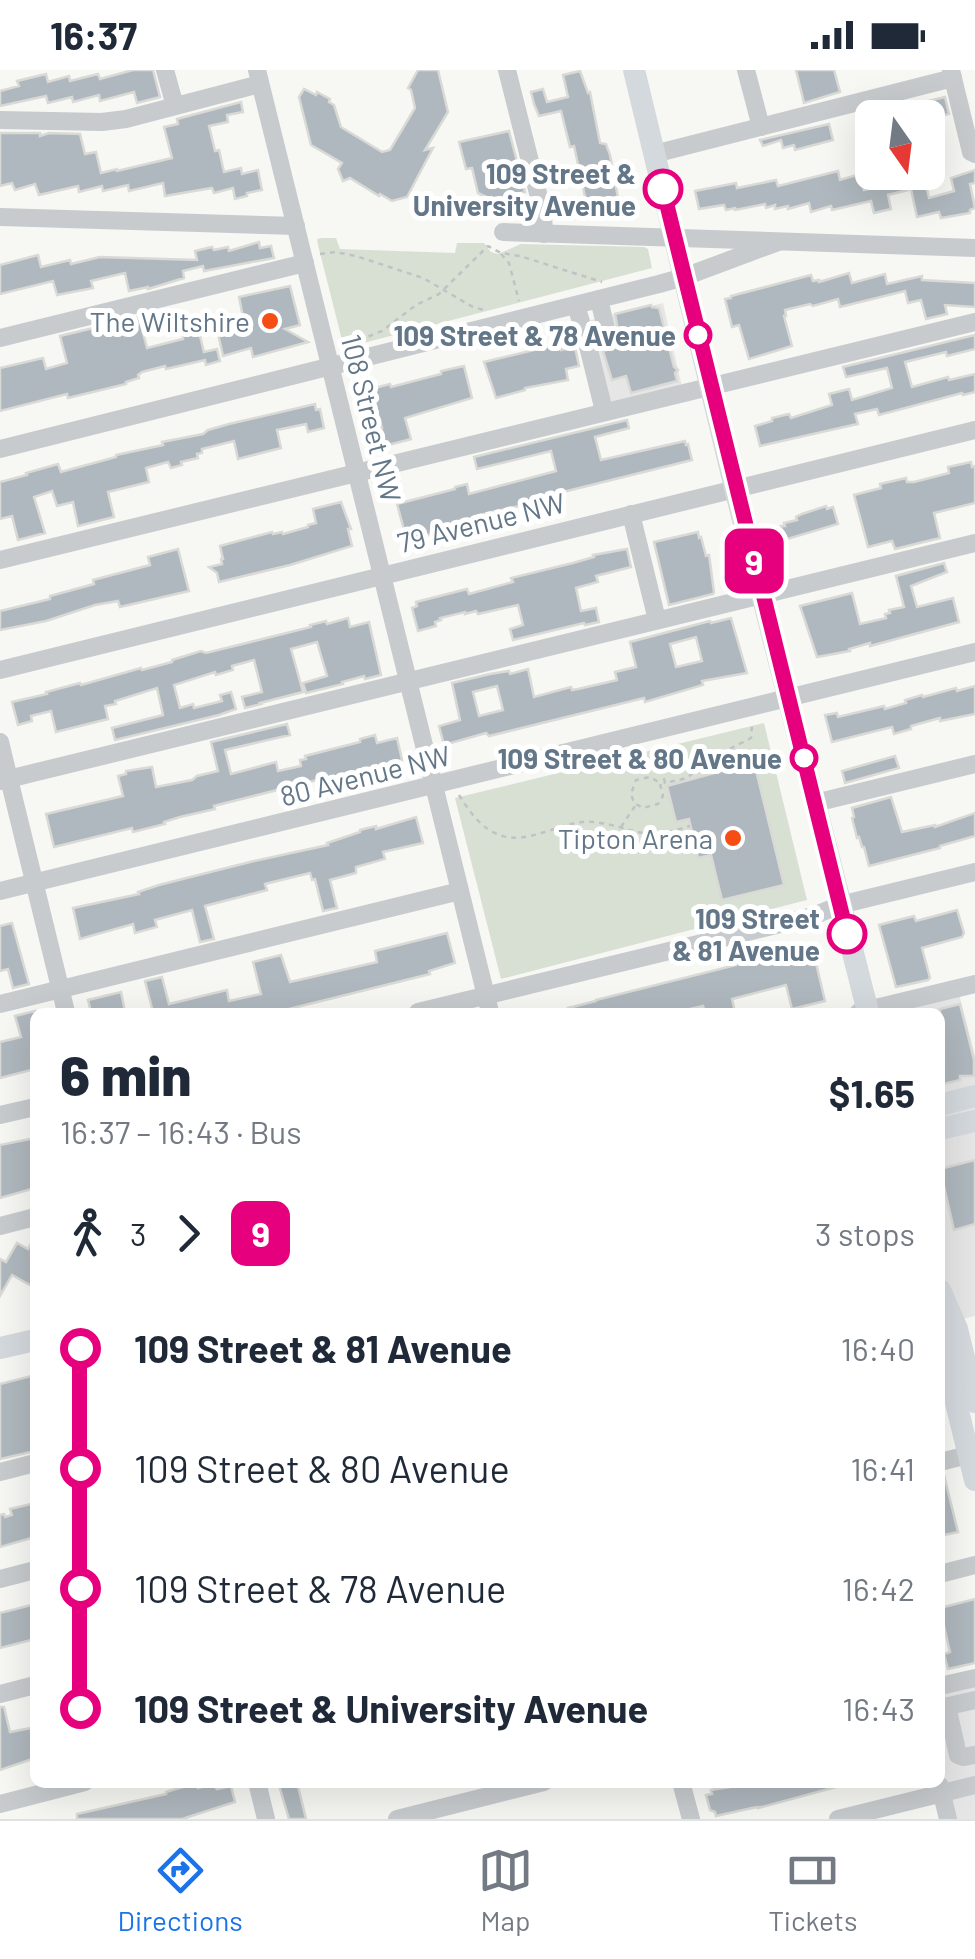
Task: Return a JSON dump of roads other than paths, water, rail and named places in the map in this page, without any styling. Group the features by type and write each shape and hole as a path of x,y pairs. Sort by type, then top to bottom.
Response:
{"main road":[{"path":"634,70 863,1008"},
{"path":"945,1104 975,1096"},
{"path":"945,1128 975,1120"},
{"path":"945,1312 975,1480"},
{"path":"0,1348 30,1341"},
{"path":"952,1343 975,1402"}],"street":[{"path":"165,70 175,106"},
{"path":"507,70 543,213 544,234"},
{"path":"746,70 761,127"},
{"path":"0,120 126,119 175,106 262,74"},
{"name":"108 Street NW","path":"262,74 296,226 312,258 331,367 488,1004"},
{"path":"654,154 952,74 971,152 975,154"},
{"path":"0,218 296,226"},
{"path":"503,232 975,248"},
{"path":"0,449 576,305 593,293 684,277 778,242"},
{"path":"0,338 312,258"},
{"path":"587,342 608,336 593,293"},
{"path":"576,305 604,411"},
{"path":"0,560 975,322"},
{"name":"79 Avenue NW","path":"0,670 975,430"},
{"path":"631,514 657,620"},
{"path":"4,780 975,543"},
{"name":"80 Avenue NW","path":"0,892 975,652"},
{"path":"0,742 4,780 65,1008"},
{"path":"815,802 975,764"},
{"path":"453,1008 488,1004 813,916 840,905 975,872"},
{"path":"0,1004 460,891"},
{"path":"880,1008 975,984"},
{"path":"0,1115 30,1107"},
{"path":"0,1226 30,1218"},
{"path":"945,1461 968,1454"},
{"path":"0,1472 30,1465"},
{"path":"945,1573 975,1566"},
{"path":"0,1579 30,1571"},
{"path":"945,1685 975,1678"},
{"path":"0,1694 30,1686"},
{"path":"975,1700 945,1715 958,1755 975,1754"},
{"path":"945,1788 975,1785"},
{"path":"0,1804 63,1788"},
{"path":"258,1788 266,1819"},
{"path":"397,1819 520,1788"},
{"path":"682,1788 690,1819"},
{"path":"838,1819 940,1788 948,1819"}],"place":[{"name":"109 Street & University Avenue","path":"663,189"},
{"name":"The Wiltshire","path":"270,321"},
{"name":"109 Street & 78 Avenue","path":"698,335"},
{"name":"109 Street & 80 Avenue","path":"804,758"},
{"name":"Tipton Arena","path":"733,838"},
{"name":"109 Street & 81 Avenue","path":"847,934"}]}
